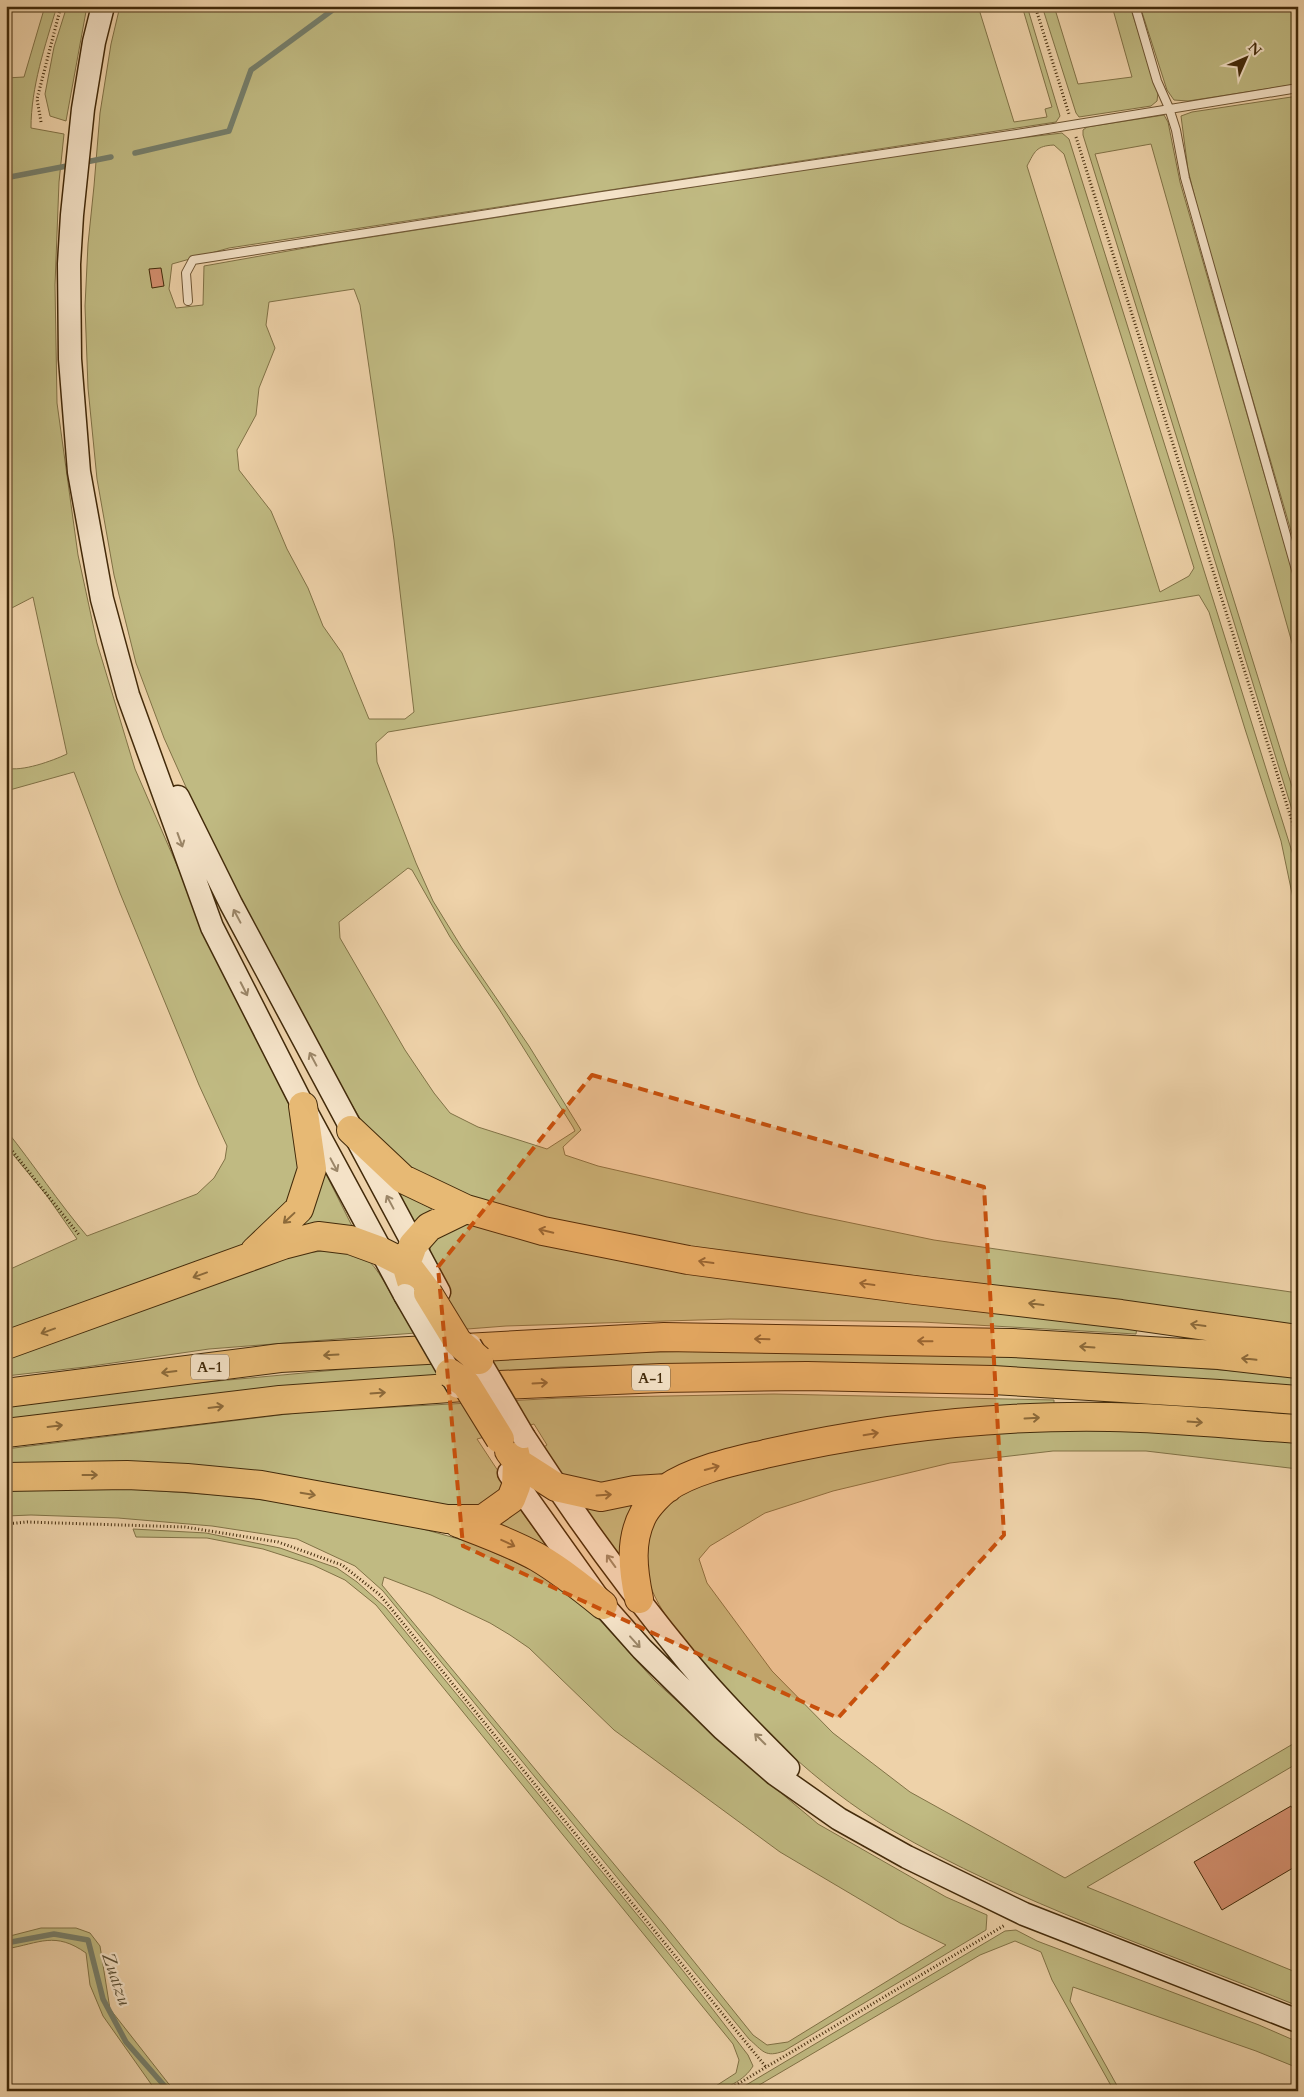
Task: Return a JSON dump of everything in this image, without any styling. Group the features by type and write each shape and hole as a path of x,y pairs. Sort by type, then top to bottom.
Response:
{"highway":[{"path":"246,1259 299,1209 312,1170 303,1106"},
{"path":"350,1130 403,1179 466,1209 543,1231 688,1260 915,1290 1121,1314 1298,1339"},
{"path":"409,1254 429,1227 466,1209"},
{"path":"6,1345 283,1244 318,1236 350,1240 380,1251 409,1254"},
{"path":"409,1254 422,1293 447,1352 448,1369 466,1384 510,1450 556,1487 601,1497 636,1490 668,1488"},
{"path":"422,1293 458,1342 482,1365 487,1392 510,1450 511,1499 483,1519 447,1519"},
{"name":"A-1","path":"6,1393 280,1358 664,1337 1012,1343 1219,1355 1298,1364"},
{"name":"A-1","path":"6,1433 280,1400 478,1386 661,1378 807,1376 993,1380 1298,1400"},
{"path":"639,1599 632,1566 635,1538 644,1513 668,1488 700,1471 785,1450 872,1434 950,1424 1037,1418 1112,1417 1298,1429"},
{"path":"6,1477 126,1475 187,1478 260,1485 447,1519 495,1537 536,1557 570,1578 603,1605"}],"street":[{"path":"102,6 83,109 69,264 70,359 79,472 102,599 128,695 212,927 303,1106 380,1251 422,1293"},
{"path":"128,695 231,904 350,1130 409,1254"},
{"path":"510,1450 603,1605 678,1686 723,1729 775,1774 838,1819 907,1857 1024,1914 1298,2021"},
{"path":"556,1487 690,1664 735,1714 788,1768 907,1857"}],"lane":[{"path":"1135,6 1157,81 1170,108 1187,187 1298,577"},
{"path":"188,301 186,273 193,260 1298,88"}],"path":[{"path":"41,122 37,99 61,6"},
{"path":"1035,6 1298,840"},
{"path":"6,1143 80,1236"},
{"path":"6,1524 27,1522 185,1527 278,1542 342,1565 380,1595 766,2067"},
{"path":"726,2091 1024,1914"}],"highlighted area":[{"path":"592,1075 984,1187 1004,1535 838,1718 463,1546 438,1267"}],"shaded area":[{"path":"45,6 57,6 36,82 31,128 64,134 59,182 55,285 57,403 78,555 97,643 135,769 212,946 300,1127 299,1166 289,1203 270,1227 237,1249 6,1332 6,1271 77,1239 47,1196 6,1146 6,1130 87,1236 197,1194 214,1178 225,1159 227,1146 199,1085 120,893 74,772 6,791 6,768 28,767 45,763 67,754 33,597 6,611 6,78 24,77"},
{"path":"67,6 87,6 66,121 50,116 45,94 54,47"},
{"path":"120,6 978,6 1014,122 1047,117 1045,109 1052,107 1022,6 1027,6 1060,116 1056,122 229,248 172,264 169,289 176,308 203,305 204,266 333,243 953,146 1062,133 1069,139 1298,871 1298,922 1281,841 1209,612 1199,595 388,732 376,743 377,762 416,863 433,901 462,948 529,1046 581,1130 563,1147 565,1155 598,1166 808,1214 934,1240 1298,1293 1298,1328 1192,1310 669,1244 587,1229 446,1190 387,1152 361,1120 325,1060 203,825 164,738 136,663 114,575 97,479 88,388 85,306 88,244 100,113 111,44","holes":["1054,145 1064,154 1194,568 1189,576 1160,592 1027,166 1037,150","354,289 360,305 394,540 414,712 405,719 369,719 342,653 323,626 308,588 287,549 271,511 239,470 237,450 256,415 259,388 275,348 266,325 269,302","408,868 412,870 450,937 499,1009 575,1131 547,1149 478,1127 450,1113 405,1050 340,938 339,922"]},
{"path":"1042,6 1054,6 1078,84 1132,77 1112,6 1130,6 1158,93 1157,101 1151,106 1079,117 1076,113"},
{"path":"1140,6 1298,6 1298,84 1188,101 1174,100 1167,90"},
{"path":"1298,96 1298,555 1201,222 1188,170 1181,116 1192,112"},
{"path":"1164,115 1168,122 1180,182 1298,591 1298,664 1151,144 1095,154 1298,806 1298,829 1083,135 1083,130 1087,127"},
{"path":"323,1168 352,1226 299,1228"},
{"path":"394,1188 432,1209 414,1223"},
{"path":"464,1223 1137,1327 1136,1334 922,1322 730,1319 506,1326 209,1349 6,1376 6,1355 285,1256 333,1250 358,1253 365,1257 377,1270 399,1309 451,1294 430,1251 431,1241"},
{"path":"705,1351 926,1354 1111,1362 1298,1376 1298,1388 705,1364 561,1367 369,1380 176,1398 6,1420 6,1407 175,1385 368,1367 560,1354"},
{"path":"774,1394 1054,1400 1054,1406 687,1466 650,1477 611,1485 569,1483 558,1472 542,1448 547,1445 534,1424 477,1439 504,1480 492,1498 461,1512 6,1468 6,1449 304,1412 561,1398"},
{"path":"1138,1430 1298,1439 1298,1469 1146,1451 1053,1451 950,1463 833,1491 765,1513 710,1546 699,1559 707,1583 772,1671 833,1733 910,1792 1065,1878 1298,1741 1298,1763 1087,1887 1298,1973 1298,2006 1039,1903 939,1856 863,1812 836,1793 787,1751 718,1681 673,1626 653,1592 647,1574 644,1555 647,1536 657,1514 663,1506 683,1491 714,1479 824,1454 926,1439 1028,1431"},
{"path":"102,1487 218,1495 355,1510 473,1543 541,1574 596,1616 655,1681 743,1761 818,1824 946,1897 987,1915 986,1930 784,2051 772,2054 765,2052 749,2039 383,1591 355,1566 297,1539 212,1526 118,1518 6,1516 6,1491","holes":["384,1577 431,1595 490,1623 529,1648 614,1730 780,1852 900,1923 946,1945 788,2042 767,2045 753,2035 663,1923 382,1585"]},
{"path":"638,1502 620,1556 584,1506"},
{"path":"519,1508 553,1555 496,1526 512,1516"},
{"path":"133,1529 206,1533 280,1548 337,1568 357,1582 386,1608 684,1972 748,2055 753,2066 745,2076 727,2087 708,2091 736,2073 739,2060 733,2044 376,1605 345,1580 313,1565 263,1549 207,1538 136,1537"},
{"path":"41,1928 76,1928 90,1933 100,1946 110,2009 176,2091 156,2091 103,2016 90,1985 86,1953 75,1946 56,1940 47,1940 6,1949 6,1937"},
{"path":"1016,1930 1037,1941 1259,2025 1298,2042 1298,2068 1256,2051 1073,1987 1070,2001 1120,2091 1114,2091 1052,1980 1041,1952 1015,1941 980,1955 749,2091 736,2091 1005,1931"}],"building":[{"path":"161,268 164,286 152,288 149,269"},
{"path":"1291,1806 1298,1818 1298,1865 1222,1910 1194,1862"}],"waterway":[{"path":"135,153 229,131 251,70 338,6"},
{"path":"81,163 111,157"},
{"path":"6,182 10,177 72,165"},
{"name":"Zuatzu","path":"6,1943 54,1934 88,1940 103,1999 126,2042 169,2091"}]}
